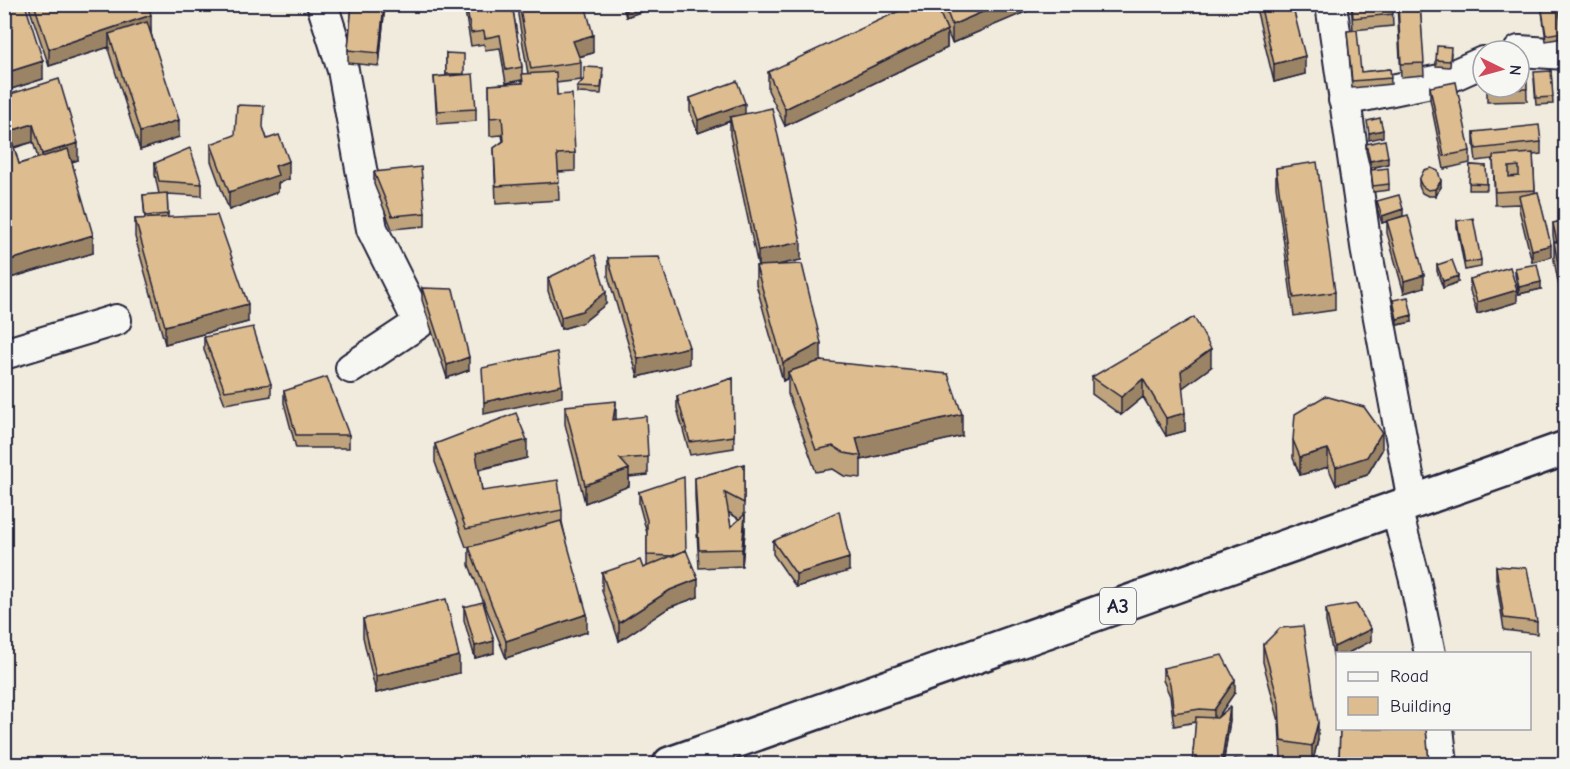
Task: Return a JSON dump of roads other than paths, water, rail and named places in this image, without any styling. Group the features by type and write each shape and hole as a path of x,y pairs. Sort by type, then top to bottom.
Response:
{"highway":[{"name":"A3","path":"670,765 1566,448"}],"street":[{"path":"322,4 343,70 372,229 419,323 351,368"},
{"path":"1330,4 1415,580 1430,652"},
{"path":"1531,52 1566,54"},
{"path":"1344,100 1444,80 1471,68"},
{"path":"4,354 116,320"},
{"path":"1438,730 1442,765"}]}
